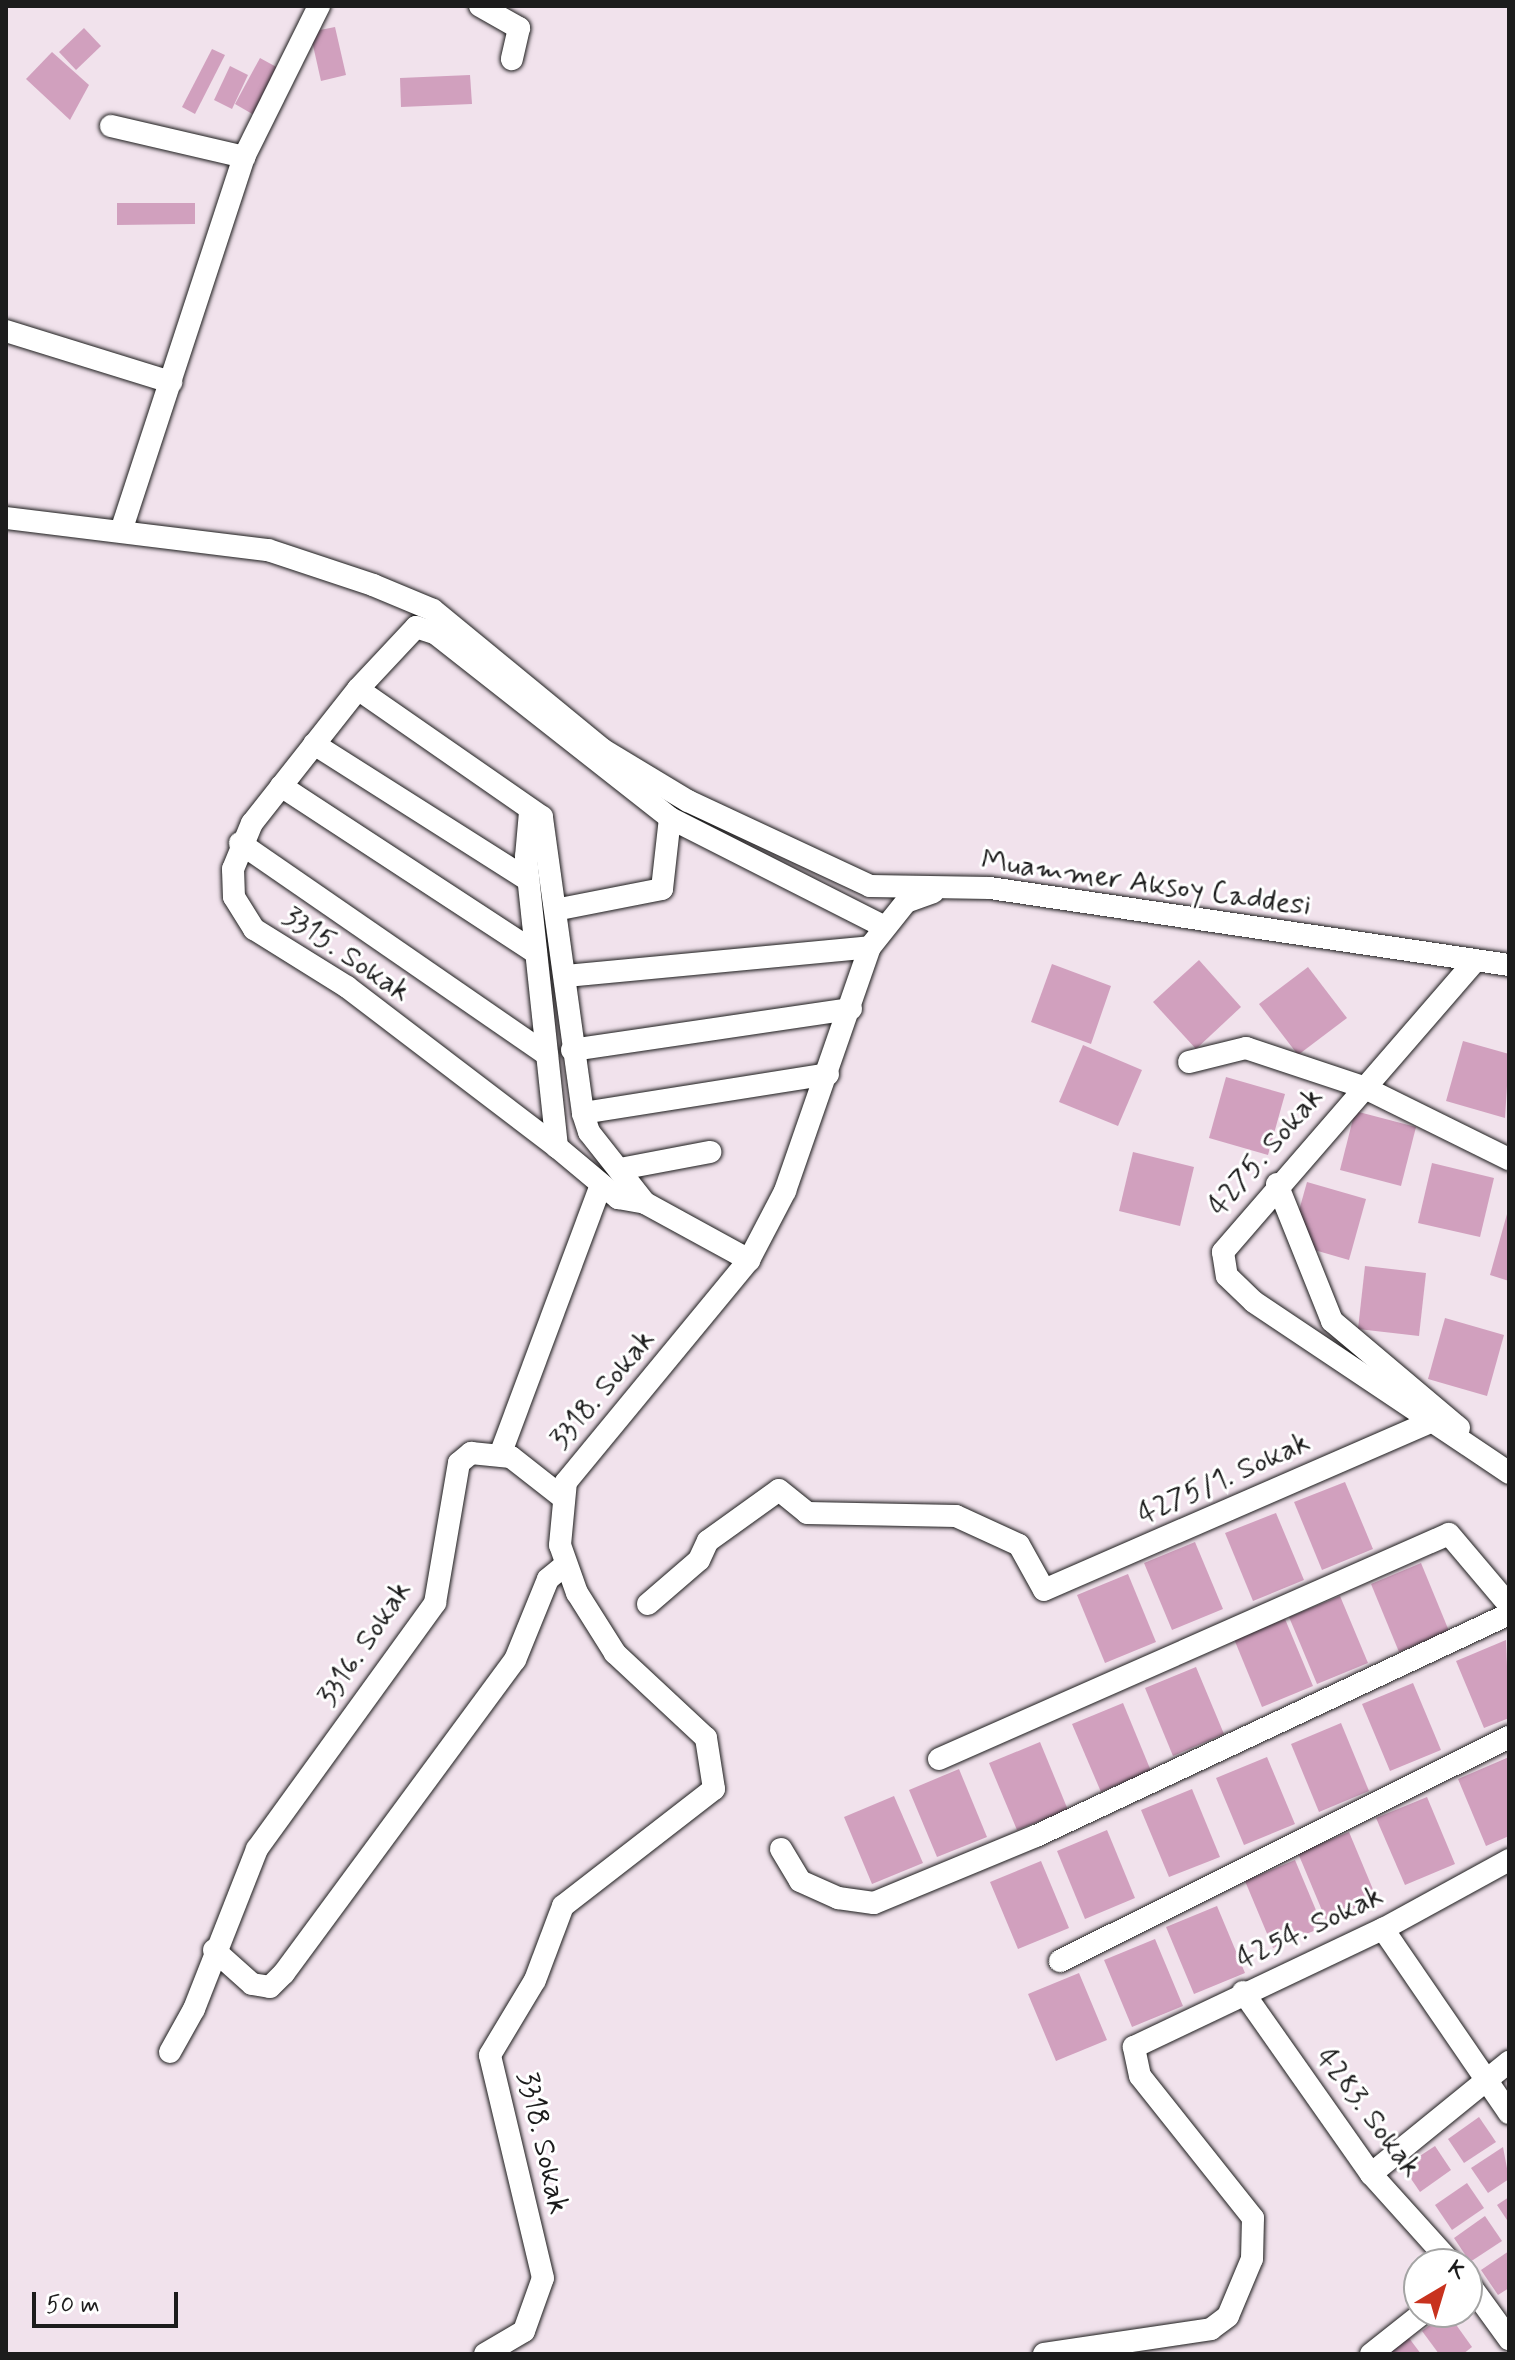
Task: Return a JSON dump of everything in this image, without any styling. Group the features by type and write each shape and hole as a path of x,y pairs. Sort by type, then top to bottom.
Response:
{"street":[{"path":"122,528 244,157 319,6"},
{"path":"480,6 519,28 512,59"},
{"path":"111,126 244,157"},
{"path":"6,331 171,382"},
{"name":"Muammer Aksoy Caddesi","path":"6,518 122,528 268,550 433,610 602,749 688,801 870,886 933,892 990,888 1509,965"},
{"name":"3315. Sokak","path":"645,1203 601,1185 557,1147 347,987 254,929 234,897 240,843 358,689 416,627 435,633 670,818"},
{"path":"358,689 530,812 542,817 560,909 572,1050 583,1113 645,1203 749,1260"},
{"path":"314,744 528,880"},
{"path":"281,786 536,953"},
{"path":"530,812 528,880 557,1147"},
{"path":"560,909 662,889 670,818 883,926"},
{"path":"240,843 547,1055"},
{"name":"3318. Sokak","path":"485,2354 524,2331 543,2278 490,2055 535,1980 563,1906 714,1789 706,1738 615,1653 565,1565 562,1497 595,1440 749,1260 785,1191 851,1009 870,947 883,926 906,902 933,892"},
{"path":"566,976 870,947"},
{"name":"4275. Sokak","path":"1475,961 1230,1236 1223,1252 1227,1276 1428,1423 1509,1470"},
{"path":"572,1050 851,1009"},
{"path":"1189,1062 1246,1048 1363,1087 1509,1159"},
{"path":"583,1113 828,1074"},
{"path":"620,1169 710,1152"},
{"path":"1277,1184 1332,1321 1509,1470"},
{"path":"562,1497 500,1455 601,1185"},
{"name":"4275/1. Sokak","path":"648,1604 699,1560 708,1541 779,1490 807,1513 956,1516 1019,1545 1044,1590 1428,1423"},
{"name":"3316. Sokak","path":"170,2052 214,1950 279,1814 435,1603 445,1567 453,1471 471,1453 500,1455"},
{"path":"939,1759 1449,1534 1509,1605"},
{"path":"214,1950 252,1984 270,1987 284,1973 515,1660 548,1579 565,1565"},
{"path":"781,1849 800,1881 838,1898 874,1903 1036,1836 1509,1614"},
{"path":"1060,1961 1509,1737"},
{"name":"4254. Sokak","path":"1098,2352 1191,2336 1228,2316 1252,2259 1253,2218 1140,2076 1134,2047 1243,1992 1383,1929 1508,1864"},
{"path":"1383,1929 1509,2113"},
{"name":"4283. Sokak","path":"1243,1992 1371,2174 1438,2248"},
{"path":"1371,2174 1509,2062"},
{"path":"1483,2303 1509,2339"},
{"path":"1371,2354 1404,2328"},
{"path":"1044,2354 1098,2352"}],"building":[{"path":"335,27 346,75 321,81 310,32"},
{"path":"84,28 101,46 76,70 59,52"},
{"path":"212,49 225,55 195,114 182,107"},
{"path":"52,52 89,85 70,120 26,79"},
{"path":"260,58 280,69 254,115 235,104"},
{"path":"230,66 248,75 232,109 214,100"},
{"path":"470,75 472,104 401,107 400,78"},
{"path":"117,203 195,203 195,224 117,225"},
{"path":"1199,960 1241,1007 1196,1049 1153,1002"},
{"path":"1052,964 1111,986 1091,1044 1031,1022"},
{"path":"1308,967 1347,1018 1298,1055 1259,1004"},
{"path":"1463,1041 1509,1054 1505,1118 1446,1101"},
{"path":"1083,1045 1142,1070 1118,1126 1059,1102"},
{"path":"1226,1077 1285,1094 1268,1155 1209,1138"},
{"path":"1355,1111 1416,1127 1401,1186 1340,1170"},
{"path":"1133,1152 1194,1167 1180,1226 1119,1211"},
{"path":"1432,1163 1494,1178 1480,1237 1418,1223"},
{"path":"1307,1182 1366,1199 1349,1260 1290,1243"},
{"path":"1509,1215 1509,1281 1490,1275"},
{"path":"1365,1266 1426,1273 1419,1336 1358,1329"},
{"path":"1445,1318 1504,1335 1487,1396 1428,1379"},
{"path":"1345,1482 1373,1549 1322,1570 1294,1502"},
{"path":"1276,1513 1304,1580 1253,1601 1225,1533"},
{"path":"1195,1542 1223,1609 1172,1630 1144,1563"},
{"path":"1421,1563 1449,1631 1399,1652 1371,1584"},
{"path":"1128,1574 1156,1642 1105,1663 1077,1595"},
{"path":"1340,1596 1368,1663 1317,1684 1289,1617"},
{"path":"1285,1619 1313,1686 1262,1707 1234,1639"},
{"path":"1506,1640 1509,1718 1484,1728 1456,1661"},
{"path":"1196,1667 1224,1734 1173,1756 1145,1688"},
{"path":"1413,1683 1441,1750 1390,1771 1362,1704"},
{"path":"1123,1703 1151,1771 1101,1792 1072,1724"},
{"path":"1341,1723 1369,1791 1319,1812 1291,1744"},
{"path":"1040,1742 1068,1810 1017,1830 989,1763"},
{"path":"1267,1757 1295,1824 1244,1845 1216,1778"},
{"path":"1509,1757 1509,1836 1486,1846 1458,1779"},
{"path":"959,1769 987,1837 937,1857 909,1790"},
{"path":"1192,1789 1220,1857 1169,1877 1141,1810"},
{"path":"894,1796 923,1863 872,1884 844,1817"},
{"path":"1427,1797 1455,1864 1405,1885 1376,1818"},
{"path":"1107,1830 1135,1898 1085,1919 1057,1851"},
{"path":"1349,1832 1377,1899 1326,1920 1298,1853"},
{"path":"1295,1860 1323,1927 1273,1948 1245,1881"},
{"path":"1041,1861 1069,1928 1018,1949 990,1882"},
{"path":"1217,1906 1245,1973 1194,1994 1166,1927"},
{"path":"1155,1939 1183,2006 1132,2027 1104,1960"},
{"path":"1079,1973 1107,2040 1056,2061 1028,1994"},
{"path":"1479,2117 1496,2142 1464,2163 1448,2139"},
{"path":"1435,2146 1451,2170 1420,2192 1403,2167"},
{"path":"1503,2147 1509,2179 1488,2193 1471,2168"},
{"path":"1467,2183 1484,2208 1452,2230 1435,2205"},
{"path":"1509,2197 1509,2223 1497,2205"},
{"path":"1485,2216 1502,2241 1483,2253 1483,2248 1461,2248 1454,2238"},
{"path":"1509,2251 1509,2288 1498,2295 1483,2269"},
{"path":"1426,2328 1458,2328 1472,2347 1463,2354 1439,2354 1422,2331"},
{"path":"1409,2338 1421,2354 1388,2354"}]}
